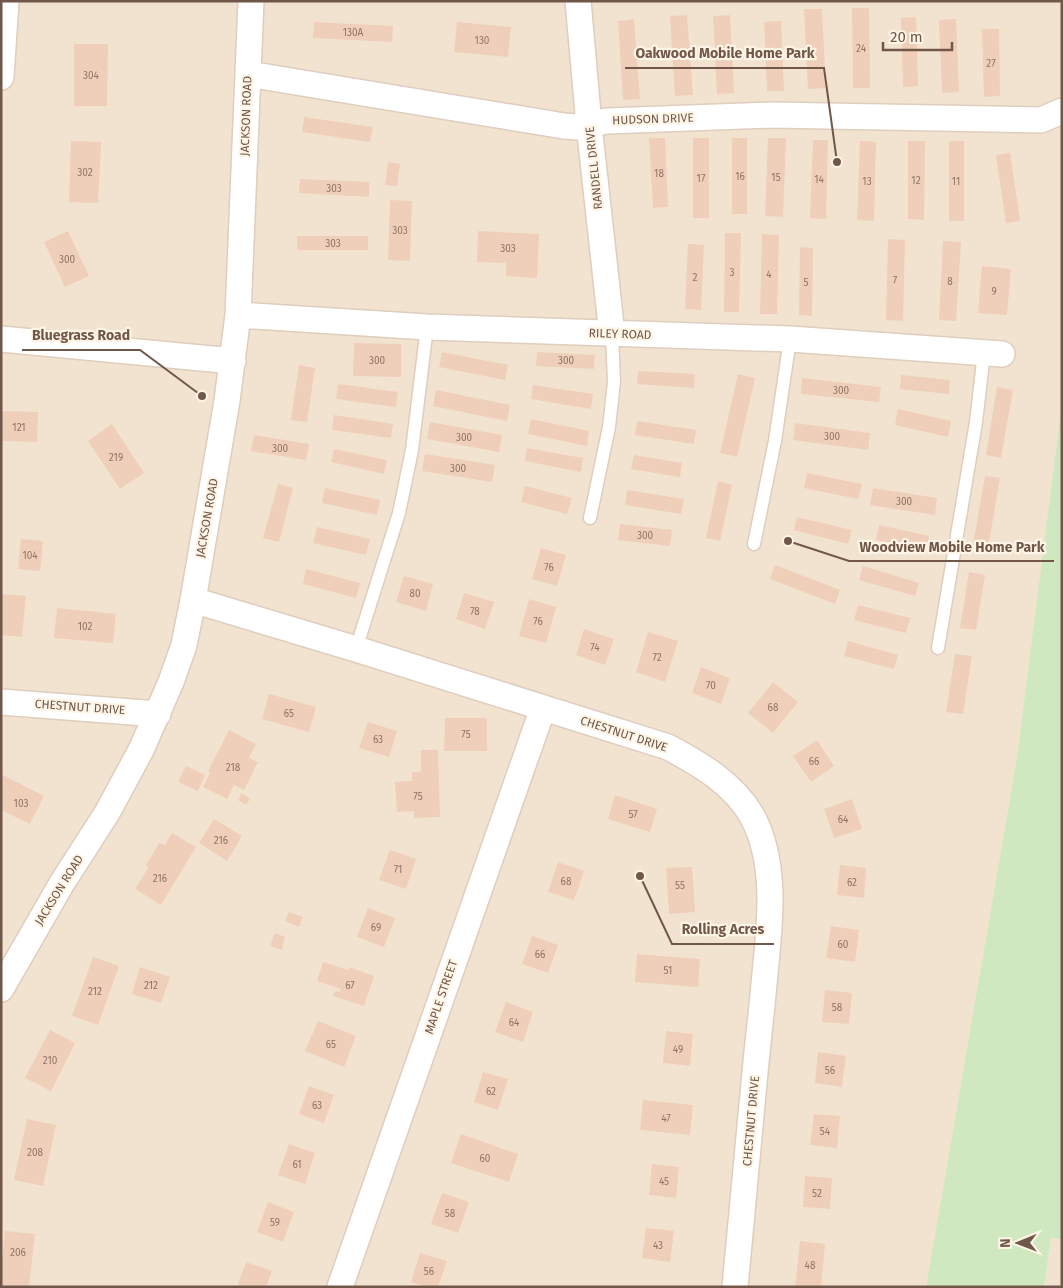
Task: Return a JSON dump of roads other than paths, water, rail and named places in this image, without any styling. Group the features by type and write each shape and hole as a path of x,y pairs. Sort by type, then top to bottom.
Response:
{"street":[{"path":"1,77 6,1"},
{"name":"JACKSON ROAD","path":"1,989 62,883 107,813 142,750 184,645 233,360 238,315 251,1"},
{"name":"RANDELL DRIVE","path":"578,1 589,125 612,334"},
{"name":"HUDSON DRIVE","path":"248,74 564,126 589,125 607,121 774,115 1041,120 1062,111"},
{"name":"RILEY ROAD","path":"238,315 427,327 790,339 993,354"},
{"path":"1,339 233,360"},
{"name":"CHESTNUT DRIVE","path":"193,600 668,747 692,760 716,777 736,795 752,816 761,837 766,856 770,919 735,1287"},
{"name":"CHESTNUT DRIVE","path":"1,702 158,714"},
{"name":"MAPLE STREET","path":"340,1287 543,708"}],"lane":[{"path":"356,649 399,513 412,450 427,327"},
{"path":"590,518 609,427 614,382 612,334"},
{"path":"754,544 775,441 790,339"},
{"path":"938,648 976,422 993,354"}],"place":[{"name":"Oakwood Mobile Home Park","path":"837,162"},
{"name":"Bluegrass Road","path":"202,396"},
{"name":"Woodview Mobile Home Park","path":"788,541"},
{"name":"Rolling Acres","path":"640,876"}]}
